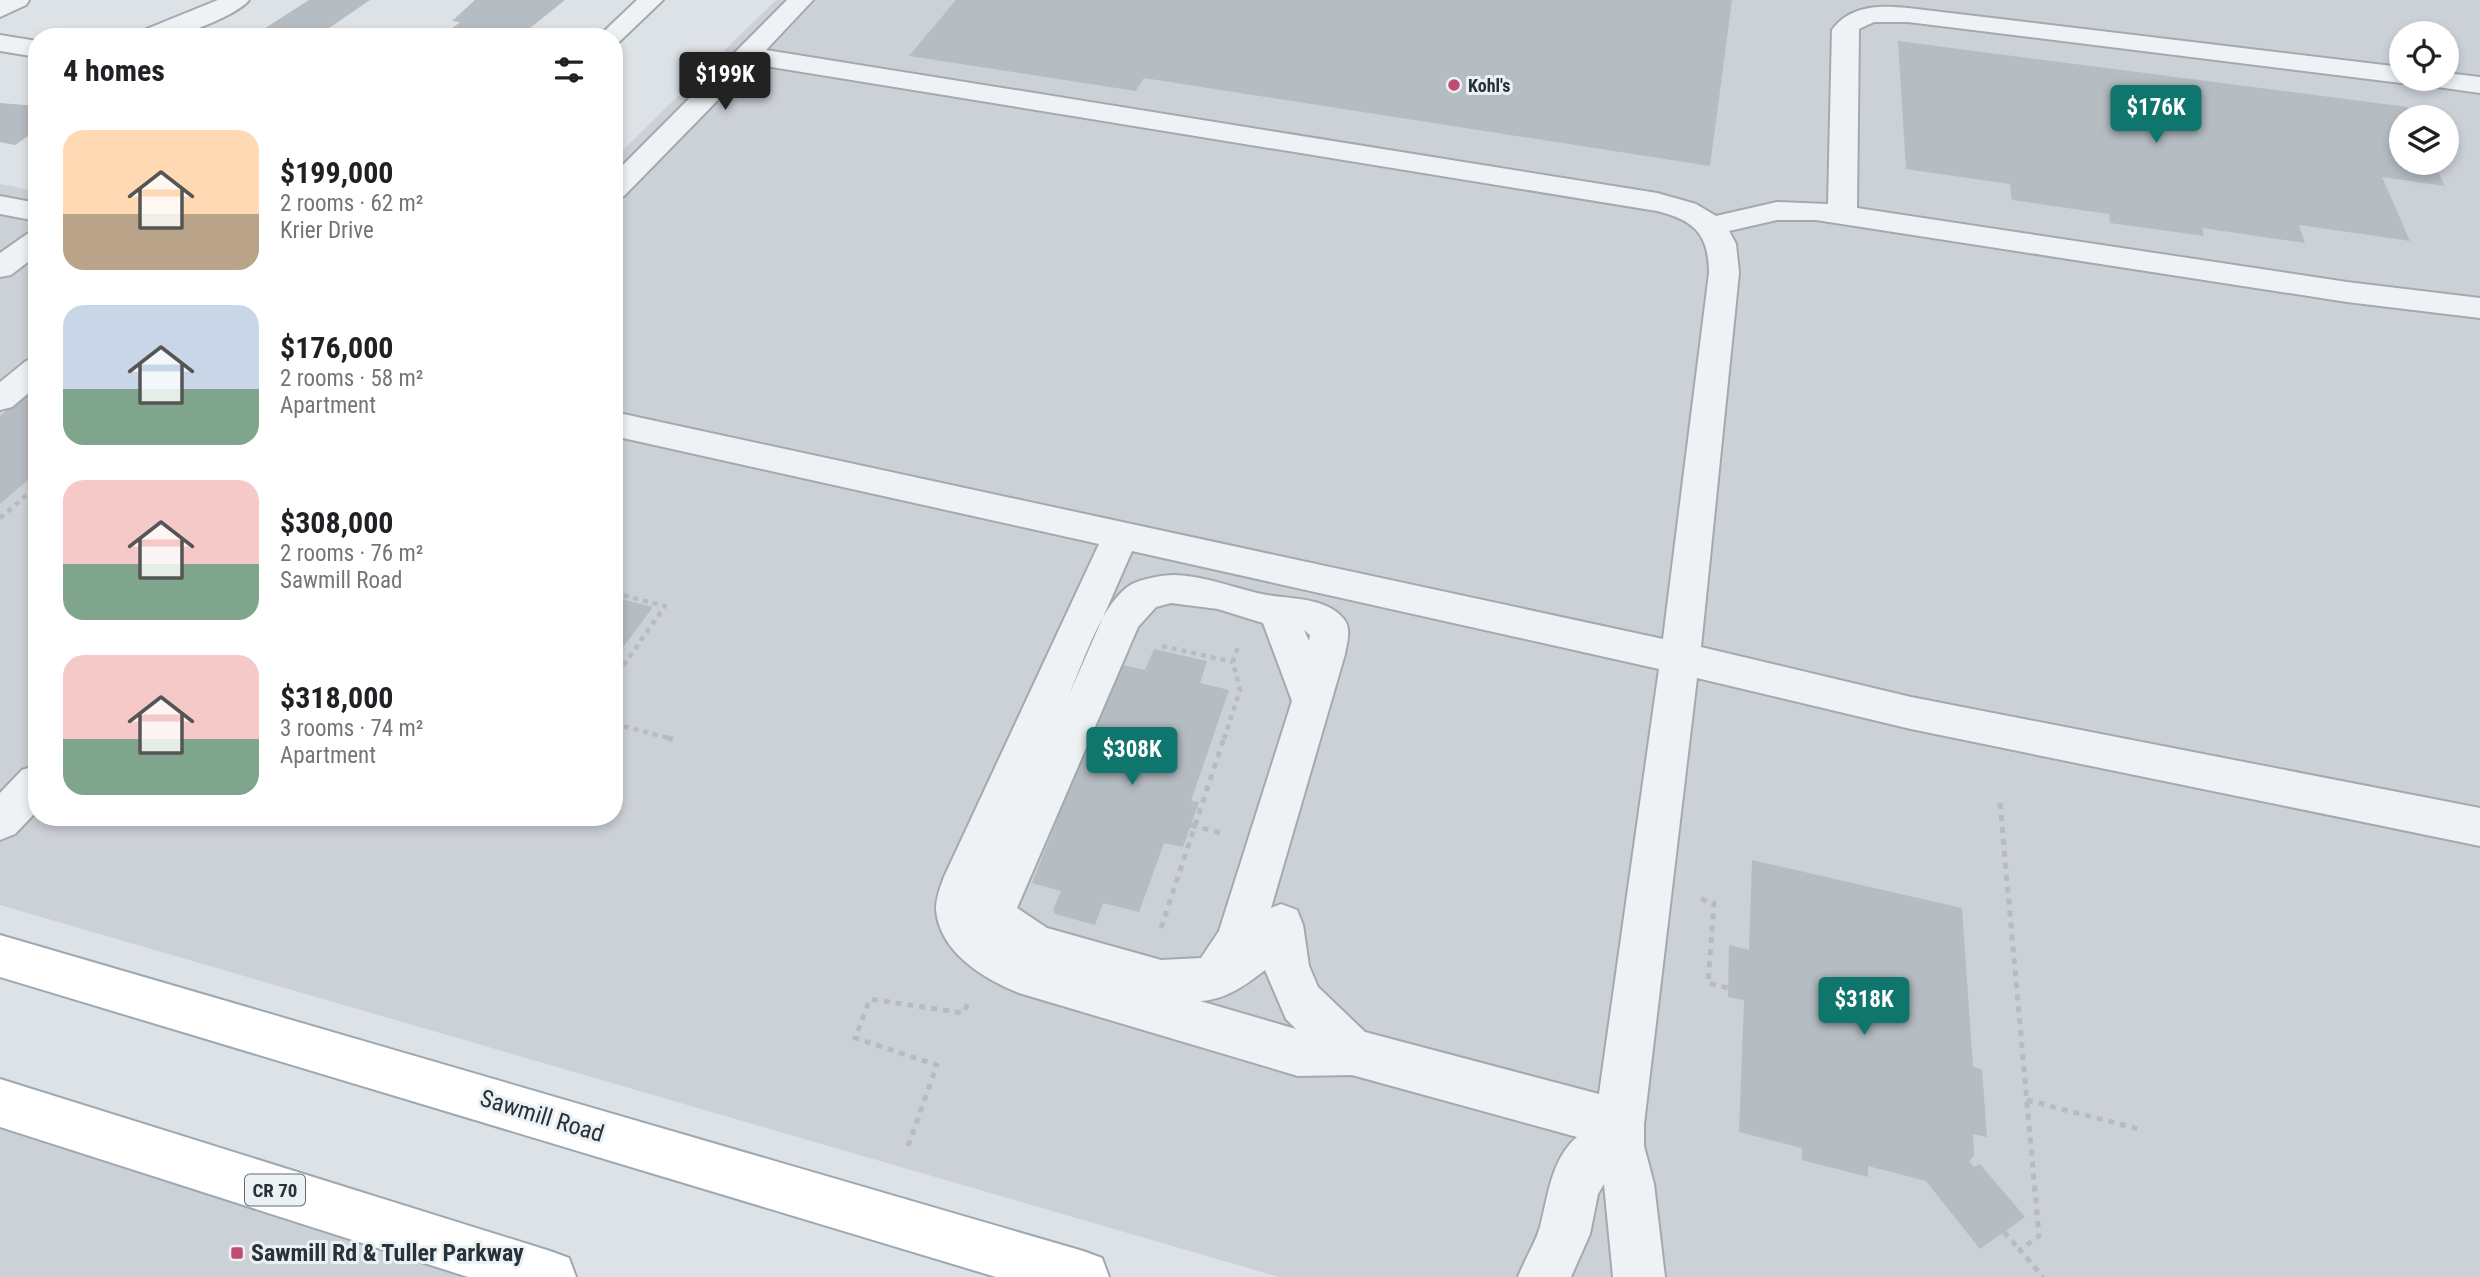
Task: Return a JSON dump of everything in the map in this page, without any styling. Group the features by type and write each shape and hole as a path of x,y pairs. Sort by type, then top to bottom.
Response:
{"main road":[{"name":"Sawmill Road","path":"0,956 1083,1277"},
{"name":"CR 70","path":"0,1103 550,1277"}],"street":[{"path":"0,10 17,0"},
{"path":"172,28 237,0"},
{"path":"620,28 651,0"},
{"path":"623,181 801,0"},
{"path":"1842,214 1845,30 1852,22 1867,17 1908,15 2389,74"},
{"path":"0,43 28,48"},
{"path":"747,55 1657,202 1682,208 1710,226 1721,241 1725,261 1680,658 1619,1124 1619,1146 1629,1184 1639,1277"},
{"path":"2459,82 2480,85"},
{"path":"0,205 28,210"},
{"path":"1710,226 1786,211 1842,214 2347,292 2480,307"},
{"path":"0,268 28,247"},
{"path":"0,399 28,376"},
{"path":"623,427 1680,658 1924,716 2480,827"},
{"path":"977,901 1121,536"},
{"path":"977,901 1122,619 1144,595 1171,589 1219,595 1268,610 1298,660 1312,701 1239,941 1213,979"},
{"path":"0,821 28,792"},
{"path":"1352,1052 1302,1003 1286,966 1281,925 1247,957 1213,979 1161,982 1035,946 977,901 959,899 961,921 970,936 1002,961 1042,978 1298,1053 1352,1052 1619,1124"},
{"path":"1544,1277 1564,1234 1574,1186 1591,1158 1611,1142 1619,1124"}],"path":[{"path":"0,518 28,494"},
{"path":"623,595 666,606 623,666"},
{"path":"1160,930 1240,690 1233,662 1244,628 1268,610"},
{"path":"623,726 676,740"},
{"path":"2000,803 2039,1236 2020,1250"},
{"path":"908,1146 937,1065 855,1038 870,999 963,1013 976,990 1002,961"},
{"path":"2027,1100 2142,1130"},
{"path":"2004,1232 2043,1277"}],"shaded area":[{"path":"776,0 2480,0 2480,1277 1279,1277 0,905 0,184 28,189 28,826 623,826 623,150"},
{"path":"0,1103 548,1277 0,1277"}],"building":[{"path":"309,0 370,0 329,28 265,28"},
{"path":"475,0 565,0 530,28 452,28 460,22 452,21"},
{"name":"Kohl's","path":"956,0 1732,0 1710,166 1144,78 1136,91 909,56"},
{"path":"1898,41 2392,105 2389,105 2389,175 2440,175 2445,186 2382,177 2410,241 2299,225 2305,243 2202,228 2204,236 2110,223 2109,214 2012,200 2010,184 1906,169"},
{"path":"0,103 28,105 28,136 15,145 0,142"},
{"path":"28,393 28,480 0,504 0,416"},
{"path":"623,599 653,607 623,647"},
{"path":"1154,649 1207,661 1200,683 1229,690 1191,801 1199,802 1183,847 1164,843 1139,912 1103,903 1095,925 1055,914 1053,910 1061,891 1032,883 1119,664 1145,670"},
{"path":"1752,860 1962,908 1973,1067 1982,1069 1987,1137 1973,1134 1974,1156 1969,1161 1974,1167 1980,1164 2025,1217 1980,1249 1926,1181 1868,1166 1868,1177 1802,1160 1802,1148 1739,1132 1744,1000 1728,997 1729,945 1749,950"}],"place":[{"name":"Kohl's","path":"1454,85"},
{"name":"Sawmill Rd & Tuller Parkway","path":"237,1253"}]}
